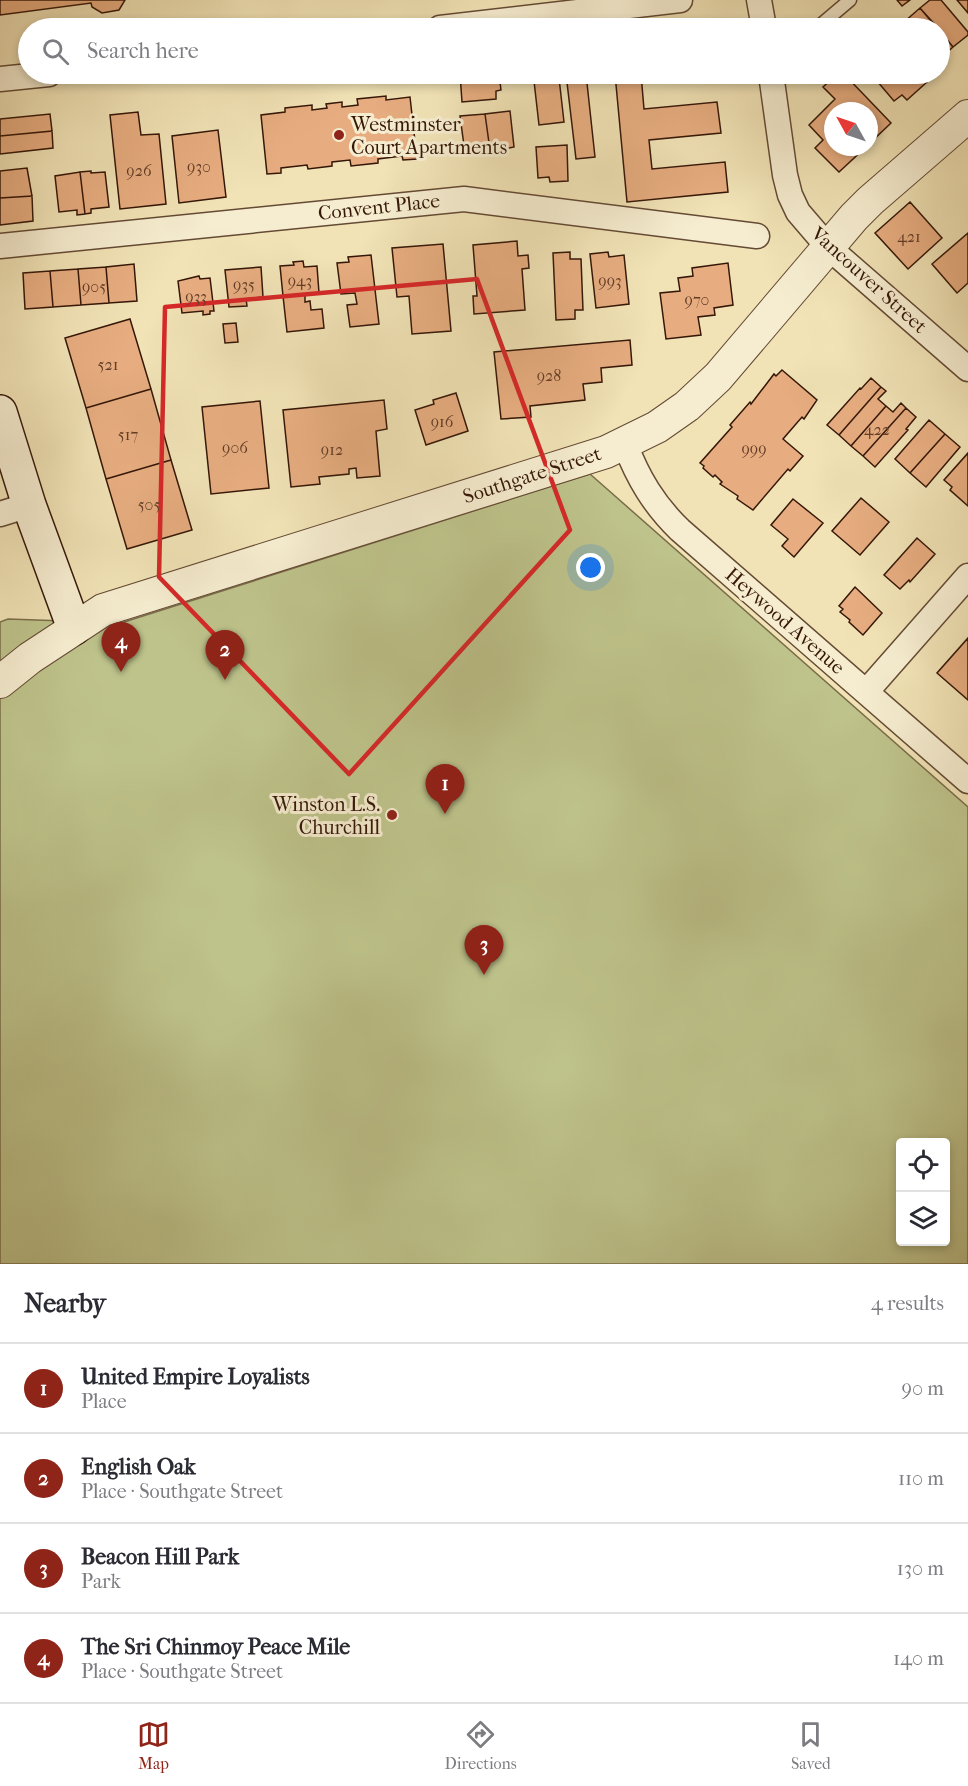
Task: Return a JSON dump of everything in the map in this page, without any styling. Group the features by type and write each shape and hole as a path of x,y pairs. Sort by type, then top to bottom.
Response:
{"main road":[{"path":"0,412 14,509 74,628"}],"street":[{"path":"526,18 680,0"},
{"path":"759,0 762,18"},
{"path":"0,79 18,77"},
{"name":"Vancouver Street","path":"773,84 790,195 798,212 828,247 968,369"},
{"name":"Southgate Street","path":"0,682 30,658 103,610 541,474 606,452 657,427 680,411 718,377 870,201 968,116"},
{"name":"Convent Place","path":"0,246 464,199 758,236"},
{"name":"Heywood Avenue","path":"625,444 641,481 656,505 667,517 968,781"},
{"path":"866,692 968,576"}],"lane":[{"path":"829,18 850,0"}],"highlighted area":[{"path":"477,279 570,530 349,774 159,577 165,307"}],"green space":[{"path":"590,474 968,807 968,1264 0,1264 0,622 8,619 121,623"}],"building":[{"path":"0,0 125,0 119,10 102,13 92,7 91,3 0,15"},
{"path":"897,0 910,0 902,6"},
{"path":"930,0 941,0 968,32 968,35 953,47 950,43 950,18 928,18 920,8"},
{"path":"957,0 968,0 968,13"},
{"path":"920,8 929,18 909,18"},
{"path":"461,84 500,84 501,90 496,91 496,99 462,102"},
{"path":"534,84 560,84 564,122 539,125"},
{"path":"567,84 587,84 595,157 576,159"},
{"path":"616,84 642,84 644,109 717,102 721,133 649,140 652,169 725,162 728,192 627,202"},
{"path":"826,84 854,84 871,102 832,102 835,99 823,87"},
{"path":"880,84 925,84 907,100 902,95 894,101"},
{"name":"Westminster Court Apartments","path":"386,96 386,100 410,97 417,159 403,160 402,156 378,159 378,163 351,166 350,160 332,162 332,166 308,169 307,165 281,168 281,173 267,174 261,115 285,112 285,108 312,105 312,110 327,108 326,104 342,102 342,107 358,105 357,99"},
{"path":"878,109 891,123 878,135"},
{"path":"824,110 824,156 856,156 839,172 815,148 823,140 809,125"},
{"path":"510,111 514,147 497,153 496,149 490,150 485,114"},
{"path":"138,112 141,135 159,134 166,204 120,209 110,115"},
{"path":"50,114 52,131 0,136 0,119"},
{"path":"485,114 490,150 465,153 460,116"},
{"path":"218,130 226,197 179,203 172,136"},
{"path":"52,131 53,148 0,154 0,136"},
{"path":"567,145 568,181 550,182 549,177 538,178 536,147"},
{"path":"27,168 32,196 0,198 0,171"},
{"path":"91,171 91,173 105,172 109,207 91,209 91,213 85,214 80,172"},
{"path":"80,172 85,214 77,215 77,210 59,212 55,176"},
{"path":"32,196 33,221 0,225 0,198"},
{"path":"910,202 942,238 908,269 875,233"},
{"path":"968,233 968,283 957,293 932,264"},
{"path":"517,241 518,256 528,255 529,268 522,269 525,310 474,314 473,296 477,296 473,245"},
{"path":"443,244 451,331 412,334 409,296 397,297 392,248"},
{"path":"570,252 570,259 581,259 583,310 575,310 575,319 556,320 553,253"},
{"path":"608,252 609,257 624,255 629,304 596,308 590,254"},
{"path":"371,255 379,324 350,327 347,305 357,304 355,293 341,294 337,263 349,262 348,257"},
{"path":"303,261 304,267 317,266 319,293 283,296 280,266 294,265 293,262"},
{"path":"728,263 733,305 714,308 715,315 698,317 701,335 666,339 660,293 680,291 678,278 693,276 692,268"},
{"path":"134,264 137,301 109,303 106,267"},
{"path":"106,267 109,303 81,305 78,269"},
{"path":"261,267 263,297 246,299 247,306 229,307 225,270"},
{"path":"78,269 81,305 53,307 50,271"},
{"path":"50,271 53,307 25,309 23,273"},
{"path":"199,276 200,279 210,278 214,311 203,315 203,311 182,313 178,281"},
{"path":"305,294 305,302 310,301 311,310 322,309 324,328 287,332 283,296"},
{"path":"130,319 151,389 86,408 65,338"},
{"path":"236,323 238,342 225,343 223,324"},
{"path":"630,340 632,365 601,368 602,382 583,384 585,400 530,406 531,417 501,419 494,352"},
{"path":"782,370 817,400 804,419 802,417 783,439 803,456 790,471 788,469 753,510 720,484 722,482 715,475 713,477 700,463 774,374 776,376"},
{"path":"871,378 881,387 839,435 827,425"},
{"path":"881,387 886,391 878,399 886,406 851,446 839,435"},
{"path":"151,389 171,460 106,479 86,408"},
{"path":"456,393 468,431 426,445 415,410 434,404 433,400"},
{"path":"384,400 387,429 376,431 380,476 357,478 356,468 349,469 349,474 319,477 320,484 291,487 283,410"},
{"path":"260,401 269,488 211,494 202,407"},
{"path":"901,403 906,408 863,456 851,446 886,406 893,412"},
{"path":"906,408 916,417 906,429 908,430 875,467 863,456"},
{"path":"929,420 945,434 910,473 895,459"},
{"path":"945,434 960,447 926,487 910,473"},
{"path":"968,453 968,506 950,490 952,487 944,480"},
{"path":"171,460 192,530 127,549 106,479"},
{"path":"861,498 889,522 860,555 832,531"},
{"path":"793,499 823,523 794,557 782,546 788,539 771,525"},
{"path":"917,538 935,554 910,582 909,580 900,589 884,575"},
{"path":"855,587 882,613 863,635 840,612 843,609 839,606"},
{"path":"968,638 968,700 937,673"}],"place":[{"name":"Westminster Court Apartments","path":"339,135"},
{"name":"The Sri Chinmoy Peace Mile","path":"121,672"},
{"name":"English Oak","path":"225,680"},
{"name":"United Empire Loyalists","path":"445,814"},
{"name":"Winston L.S. Churchill","path":"392,815"},
{"name":"Beacon Hill Park","path":"484,975"}]}
